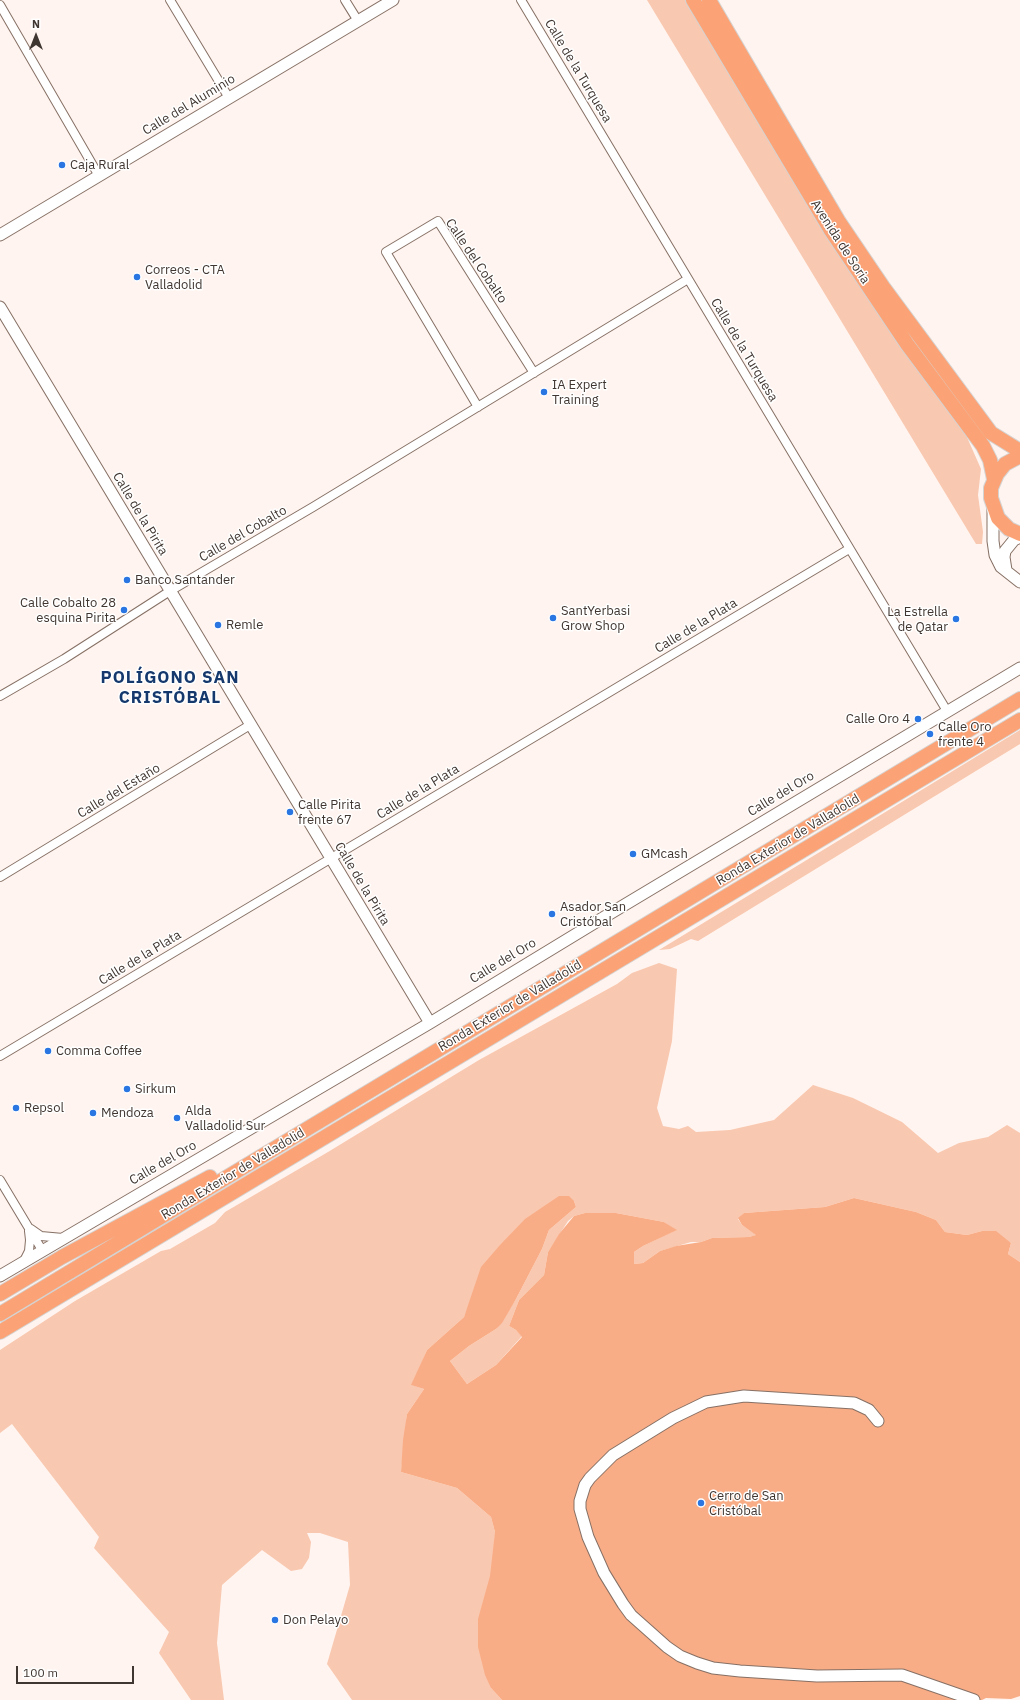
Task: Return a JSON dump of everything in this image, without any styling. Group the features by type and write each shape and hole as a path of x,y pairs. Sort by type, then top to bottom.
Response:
{"highway":[{"name":"Avenida de Soria","path":"693,0 830,229 907,344 983,446 990,460 994,479"},
{"name":"Avenida de Soria","path":"709,0 839,222 883,286 991,433 1020,451"},
{"path":"1020,456 1005,464 994,479 991,498 993,509 1003,524 1020,535"},
{"name":"Ronda Exterior de Valladolid","path":"0,1314 1020,699"},
{"name":"Ronda Exterior de Valladolid","path":"0,1332 81,1285 628,954 1020,720"},
{"path":"0,1294 76,1250 238,1162 280,1146"},
{"path":"0,1340 81,1285"}],"street":[{"path":"170,0 229,98"},
{"path":"345,0 358,21"},
{"name":"Calle del Aluminio","path":"0,235 393,0"},
{"name":"Calle de la Turquesa","path":"521,0 947,711"},
{"path":"0,5 100,176"},
{"name":"Calle del Cobalto","path":"478,407 386,252 438,221 534,373"},
{"name":"Calle del Cobalto","path":"0,696 64,659 170,591 478,407 688,279"},
{"name":"Calle de la Pirita","path":"0,307 430,1023"},
{"path":"993,509 993,541 995,555 1001,567 1020,582"},
{"path":"1008,574 1004,557 1005,551 1020,535"},
{"name":"Calle de la Plata","path":"0,1056 849,549"},
{"name":"Calle del Oro","path":"0,1276 430,1023 1020,668"},
{"name":"Calle del Estaño","path":"0,877 250,725"},
{"path":"0,1180 42,1250"},
{"path":"28,1226 41,1236 63,1238"},
{"path":"24,1261 30,1246 28,1226"},
{"path":"878,1421 869,1410 854,1403 759,1396 736,1396 706,1402 673,1418 627,1446 604,1463 590,1478 584,1485 580,1509 588,1537 604,1573 631,1615 667,1647 680,1656 705,1667 817,1676 902,1675 974,1700"}],"shaded area":[{"path":"647,0 685,0 834,248 902,349 966,435 981,469 978,495 983,532 982,544 976,544"},
{"path":"1020,730 1020,744 698,941 691,939 670,949 659,950"},
{"path":"659,963 677,969 672,1041 657,1108 663,1126 679,1129 688,1126 696,1132 730,1130 774,1120 813,1085 853,1098 902,1122 938,1153 959,1143 988,1137 1007,1125 1020,1133 1020,1262 1008,1254 1011,1243 982,1231 967,1235 945,1232 936,1220 916,1212 854,1198 825,1207 744,1213 738,1219 742,1225 757,1235 749,1237 712,1238 701,1242 691,1242 660,1251 643,1263 634,1264 634,1252 676,1230 664,1222 616,1213 585,1213 574,1216 568,1221 548,1252 544,1275 519,1300 509,1326 522,1336 496,1365 467,1384 450,1361 469,1346 496,1329 516,1299 542,1249 549,1230 576,1207 574,1201 470,1302 464,1317 427,1350 412,1385 424,1389 407,1414 401,1472 457,1488 491,1517 495,1532 491,1688 502,1700 352,1700 327,1664 350,1585 348,1542 320,1533 307,1533 311,1542 309,1558 302,1569 291,1571 262,1550 222,1585 217,1643 224,1700 191,1700 159,1653 169,1632 94,1548 99,1537 12,1424 0,1433 0,1350 75,1301 161,1251 170,1249 215,1223 225,1212 328,1152 479,1060 617,984 632,973"},
{"path":"559,1196 569,1196 574,1201 576,1207 549,1230 542,1249 502,1323 496,1329 469,1346 450,1361 467,1384 496,1365 522,1337 516,1330 509,1326 519,1300 544,1275 548,1252 559,1234 574,1216 585,1213 616,1213 664,1222 677,1230 643,1246 634,1252 634,1264 643,1263 660,1251 676,1246 701,1242 712,1238 749,1237 756,1235 742,1225 738,1218 744,1213 825,1207 854,1198 916,1212 936,1220 945,1232 967,1235 982,1231 996,1231 1011,1243 1008,1254 1020,1262 1020,1696 1011,1699 986,1698 982,1700 502,1700 491,1688 485,1675 478,1647 478,1619 490,1576 495,1532 491,1517 457,1488 401,1472 403,1440 407,1414 424,1389 411,1385 427,1350 464,1317 481,1267 525,1219"}],"place":[{"name":"Caja Rural","path":"62,165"},
{"name":"Correos - CTA Valladolid","path":"137,277"},
{"name":"IA Expert Training","path":"544,392"},
{"name":"Banco Santander","path":"127,580"},
{"name":"Calle Cobalto 28 esquina Pirita","path":"124,610"},
{"name":"SantYerbasi Grow Shop","path":"553,618"},
{"name":"La Estrella de Qatar","path":"956,619"},
{"name":"Remle","path":"218,625"},
{"name":"Calle Oro 4","path":"918,719"},
{"name":"Calle Oro frente 4","path":"930,734"},
{"name":"Calle Pirita frente 67","path":"290,812"},
{"name":"GMcash","path":"633,854"},
{"name":"Asador San Cristóbal","path":"552,914"},
{"name":"Comma Coffee","path":"48,1051"},
{"name":"Sirkum","path":"127,1089"},
{"name":"Repsol","path":"16,1108"},
{"name":"Mendoza","path":"93,1113"},
{"name":"Alda Valladolid Sur","path":"177,1118"},
{"name":"Cerro de San Cristóbal","path":"701,1503"},
{"name":"Don Pelayo","path":"275,1620"}],"district":[{"name":"POLÍGONO SAN CRISTÓBAL","path":"170,688"}]}
